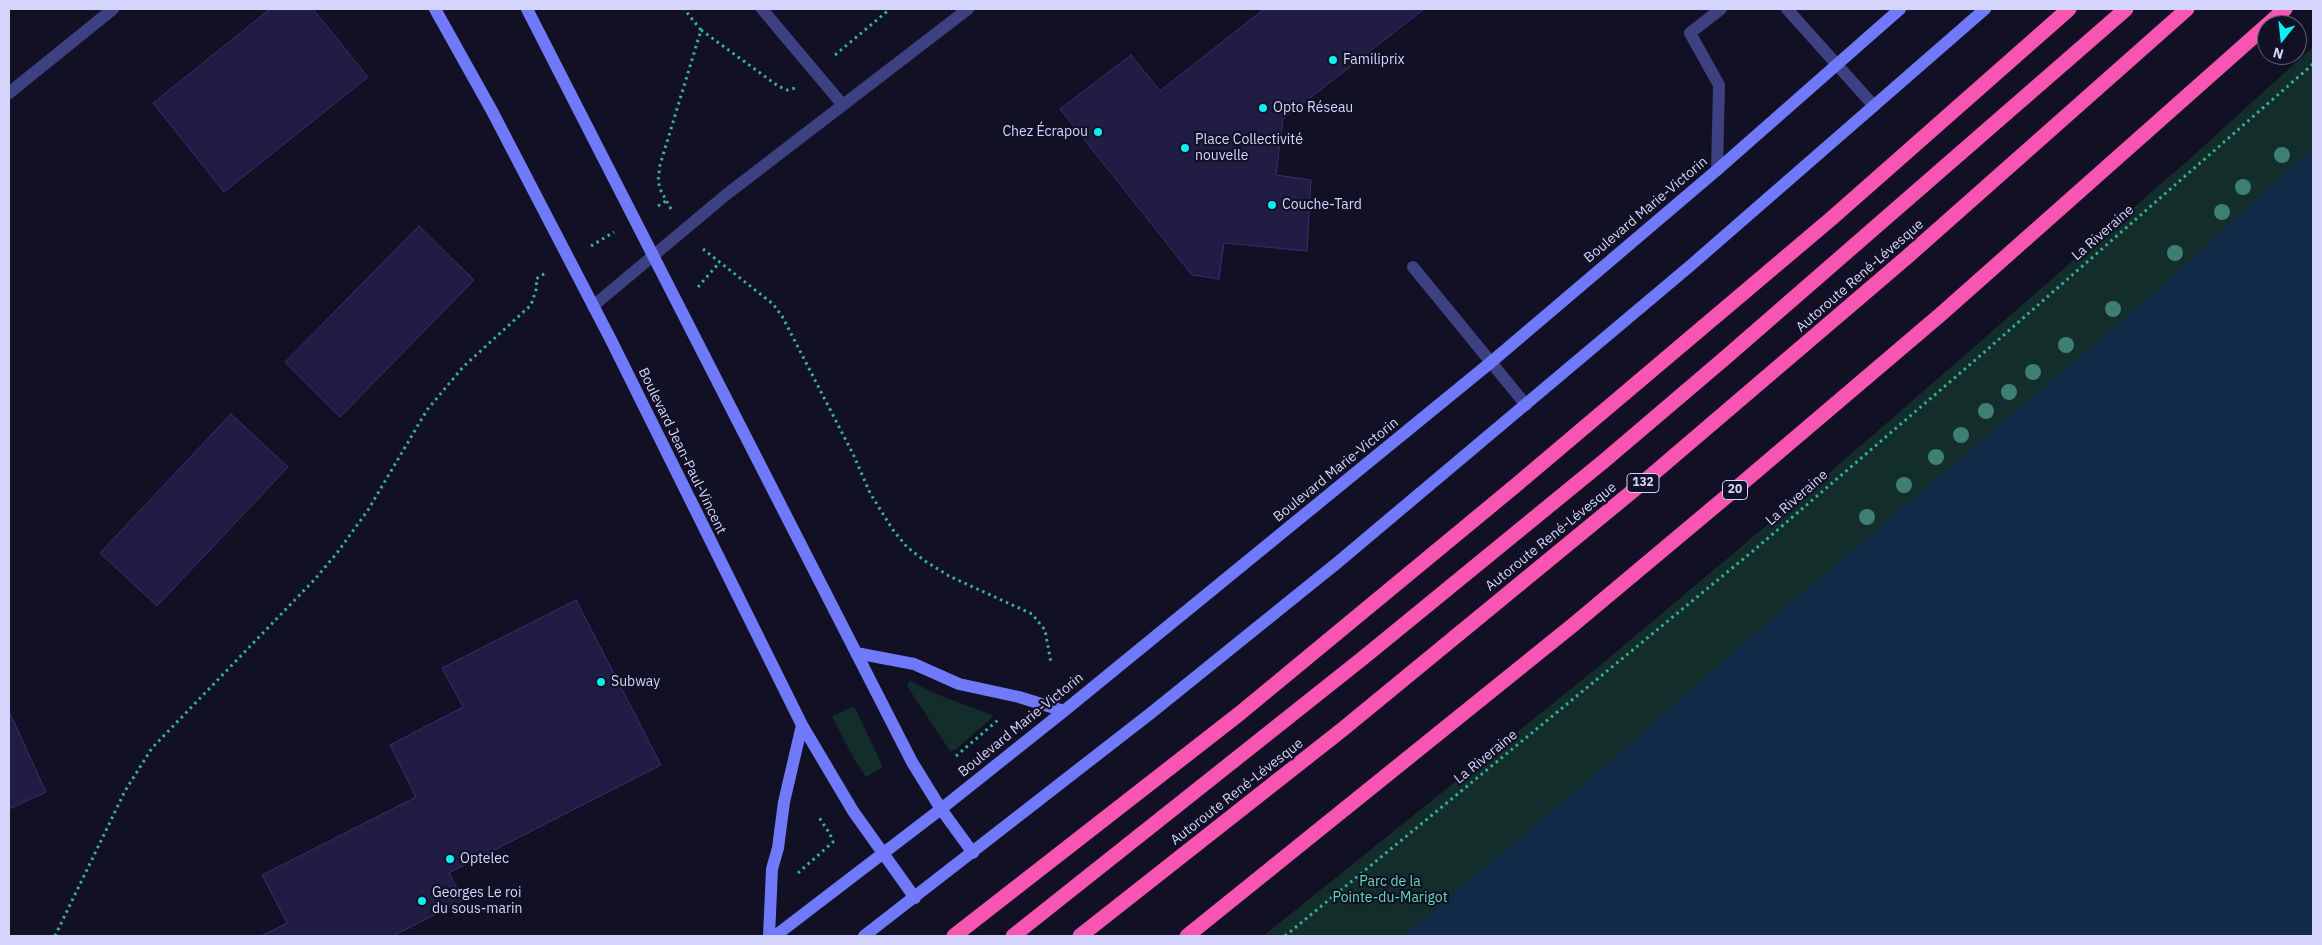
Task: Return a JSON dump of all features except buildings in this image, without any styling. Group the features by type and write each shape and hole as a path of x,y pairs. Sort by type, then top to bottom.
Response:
{"highway":[{"path":"954,936 1239,714 1516,486 1832,218 2069,9"},
{"path":"1013,936 1348,670 1604,461 2126,9"},
{"name":"Autoroute René-Lévesque","path":"1080,936 1343,729 1655,473 1907,257 2187,9"},
{"name":"20","path":"1187,936 1550,644 1733,491 1940,316 2257,34"}],"street":[{"path":"9,93 113,9"},
{"name":"Boulevard Jean-Paul-Vincent","path":"435,9 492,111 593,306 802,725 852,812 915,898"},
{"path":"528,9 637,219 654,256 912,762 941,809 973,852"},
{"path":"762,9 842,104"},
{"path":"593,306 727,194 968,9"},
{"path":"1717,170 1719,85 1690,33 1721,9"},
{"path":"1787,9 1874,106"},
{"name":"Boulevard Marie-Victorin","path":"775,936 941,809 1490,362 1717,170 1900,9"},
{"path":"864,936 915,898 1338,563 1526,405 1985,9"},
{"path":"1413,267 1526,405"},
{"path":"856,654 914,664 959,684 1020,697 1064,710"},
{"path":"769,936 772,869 778,848 784,802 802,725"}],"path":[{"path":"684,9 701,30 778,86 787,90 796,88"},
{"path":"837,53 890,9"},
{"path":"669,206 658,181 660,166 701,30"},
{"name":"La Riveraine","path":"1285,936 1760,545 1973,362 2313,64"},
{"path":"55,936 125,790 152,748 315,580 352,534 427,410 447,384 477,353 531,305 537,287 536,279 666,201"},
{"path":"706,252 773,304 782,316 854,456 870,493 893,530 907,547 949,576 1032,614 1045,630 1051,663"},
{"path":"696,289 719,263"},
{"name":"Boulevard Marie-Victorin","path":"956,756 1001,718"},
{"path":"791,879 833,842 818,816"}],"green space":[{"name":"Parc de la Pointe-du-Marigot","path":"2313,47 2313,426 1669,936 1263,936 1597,668 1842,462 2185,163 2293,65 2307,65 2307,52"},
{"path":"910,680 931,692 993,717 955,750 950,751 907,686"},
{"path":"854,706 883,767 866,777 854,759 832,716"}],"water":[{"path":"2313,147 2313,936 1403,936 1577,790 1745,642 2152,295"}],"place":[{"name":"Familiprix","path":"1333,60"},
{"name":"Opto Réseau","path":"1263,108"},
{"name":"Chez Écrapou","path":"1098,132"},
{"name":"Place Collectivité nouvelle","path":"1185,148"},
{"name":"Couche-Tard","path":"1272,205"},
{"name":"Subway","path":"601,682"},
{"name":"Optelec","path":"450,859"},
{"name":"Georges Le roi du sous-marin","path":"422,901"}]}
